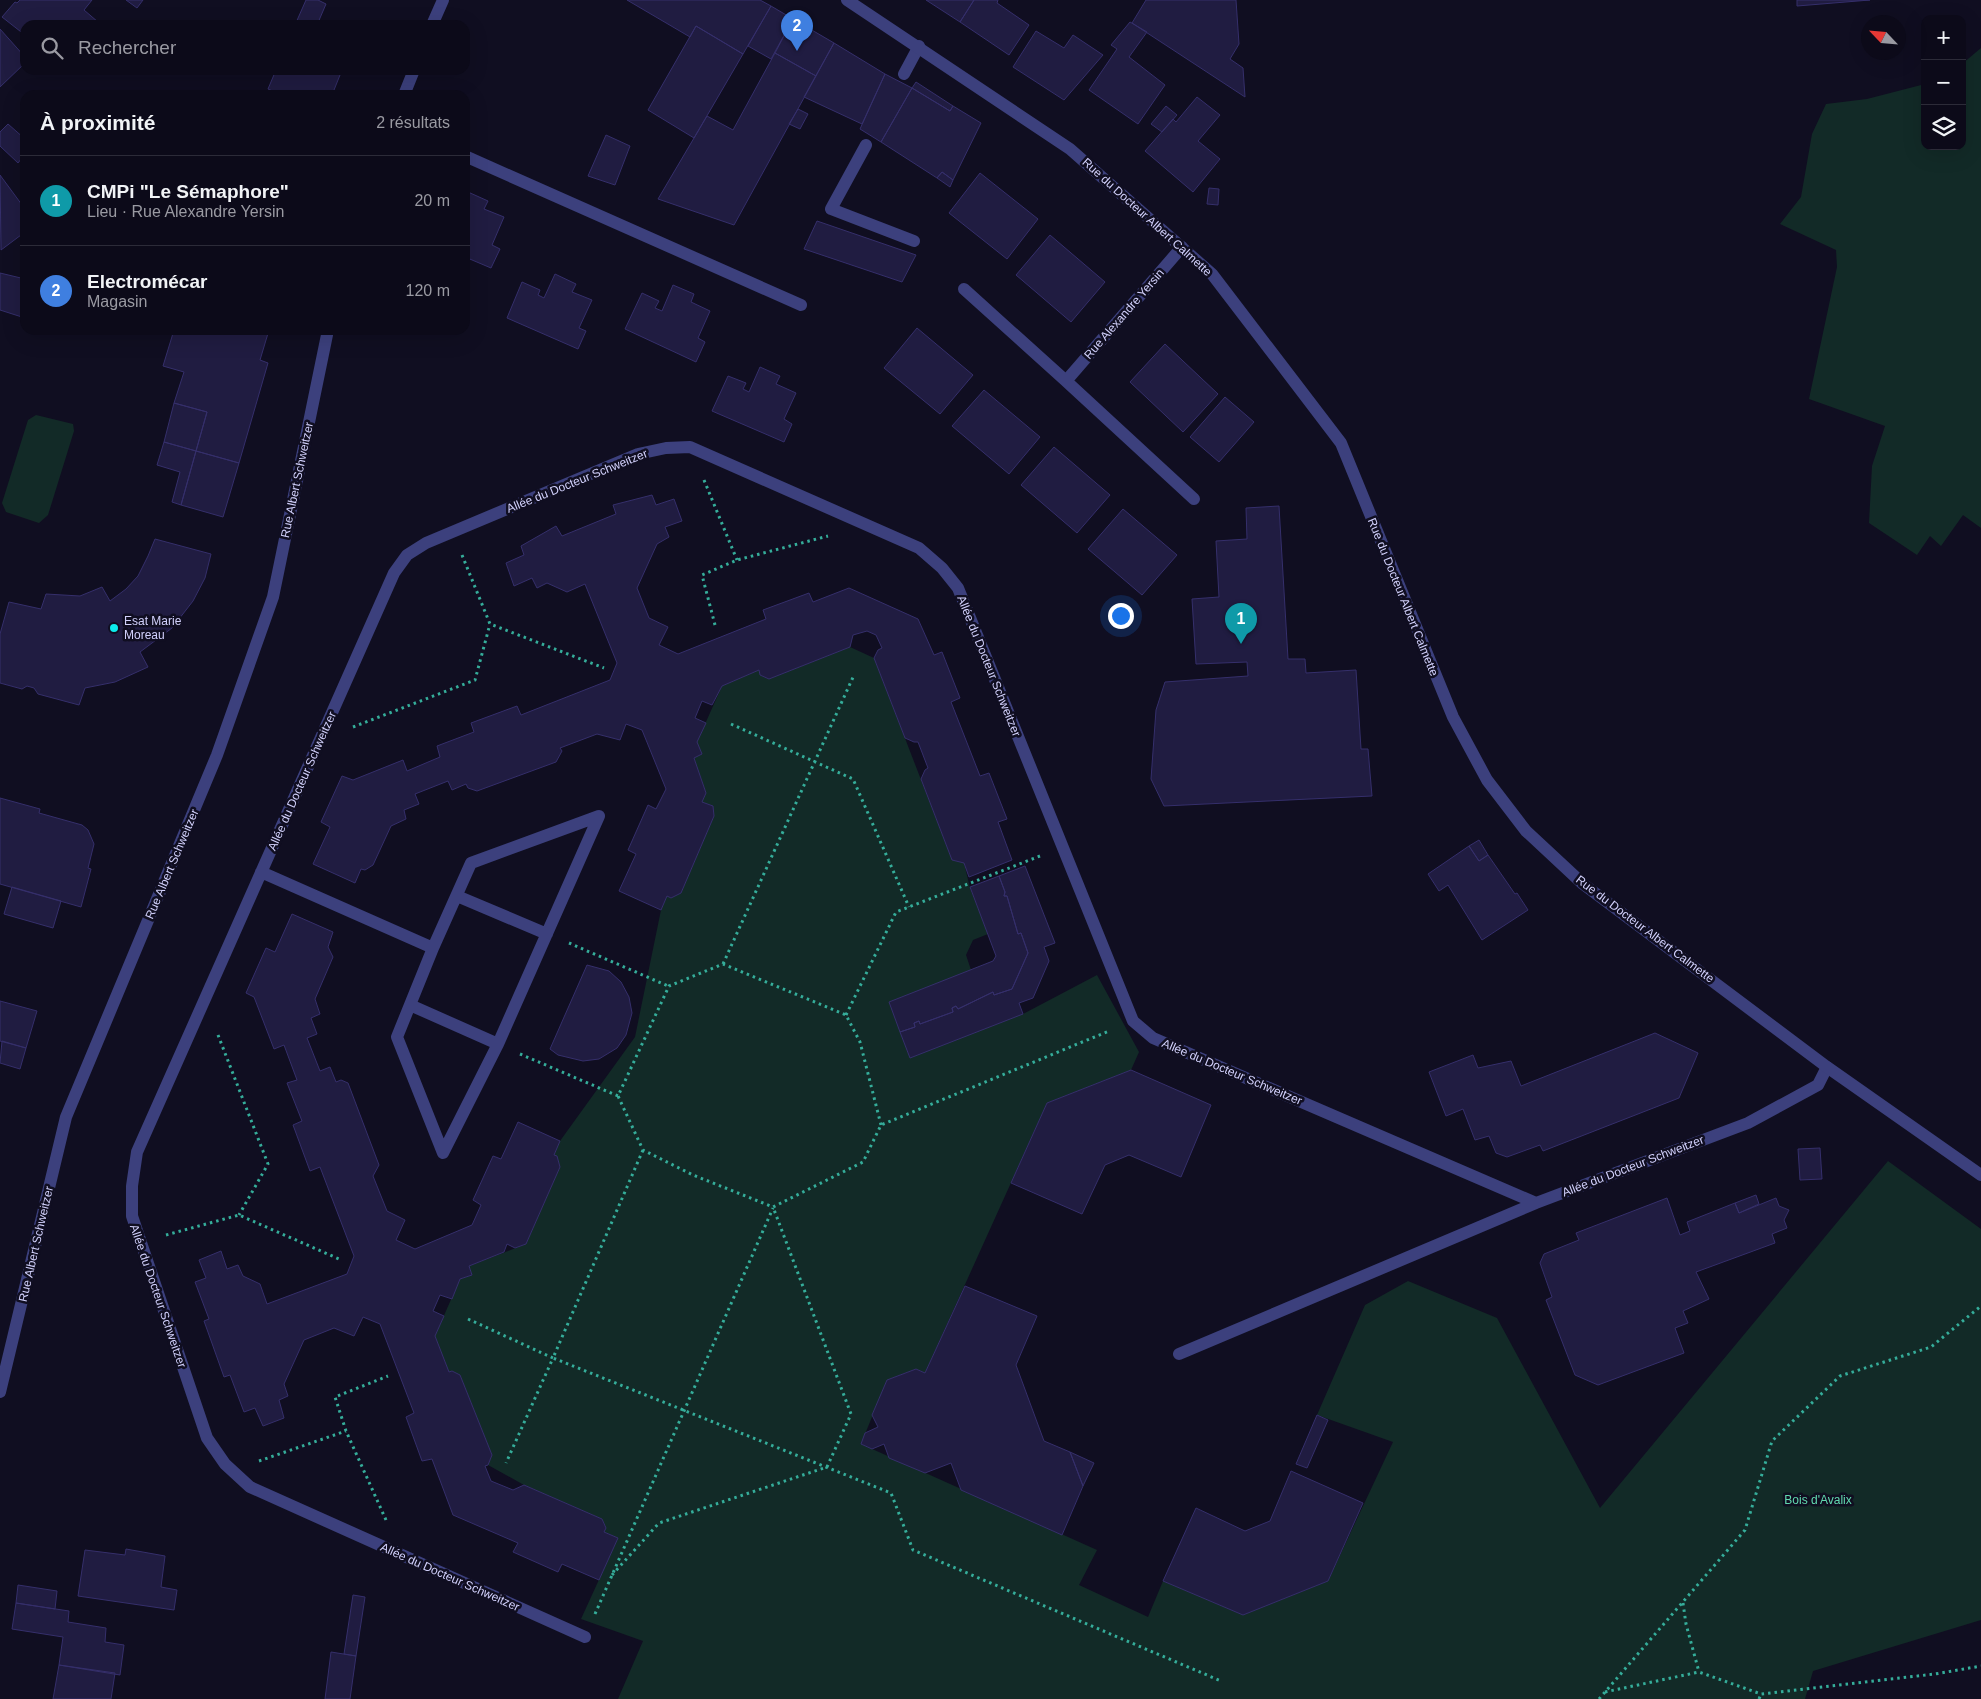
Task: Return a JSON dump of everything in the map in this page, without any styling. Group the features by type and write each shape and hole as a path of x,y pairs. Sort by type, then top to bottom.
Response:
{"street":[{"path":"434,20 442,0"},
{"name":"Rue du Docteur Albert Calmette","path":"847,0 919,46 1070,149 1212,274 1341,444 1453,717 1488,780 1526,831 1584,884 1827,1067 1981,1175"},
{"path":"904,74 919,46"},
{"path":"406,90 412,75"},
{"path":"866,145 831,210 914,241"},
{"path":"470,158 801,305"},
{"name":"Rue Alexandre Yersin","path":"1066,381 1182,247"},
{"path":"964,289 1194,499"},
{"name":"Rue Albert Schweitzer","path":"0,1392 66,1117 211,770 274,597 327,335"},
{"name":"Allée du Docteur Schweitzer","path":"585,1637 250,1487 232,1470 207,1438 203,1429 132,1216 132,1186 137,1152 394,573 407,556 426,542 638,454 666,448 690,447 919,548 942,568 958,588 1133,1021 1153,1038 1536,1203 1748,1123 1818,1085 1827,1067"},
{"path":"599,816 498,1044 443,1153 397,1037 433,948 457,896 471,863 599,816"},
{"path":"261,872 433,948"},
{"path":"457,896 547,934"},
{"path":"410,1005 498,1044"},
{"path":"1179,1354 1536,1203"}],"path":[{"path":"690,447 738,560"},
{"path":"715,625 702,575 738,560 867,525"},
{"path":"320,740 475,680 490,624 452,532"},
{"path":"490,624 604,668"},
{"path":"618,1096 668,986 723,964 854,675"},
{"path":"731,724 853,778 909,907"},
{"path":"846,1015 896,912 1062,847"},
{"path":"547,934 668,986"},
{"path":"585,1637 773,1207 863,1162 881,1125 860,1042 846,1015 723,964"},
{"path":"881,1125 1133,1021"},
{"path":"194,1023 216,1032 268,1164 240,1215"},
{"path":"498,1044 618,1096 643,1150 693,1175 773,1207 851,1414 828,1467 659,1523 612,1575"},
{"path":"506,1463 643,1150"},
{"path":"141,1242 240,1215 339,1259"},
{"path":"1599,1699 1745,1530 1772,1441 1840,1376 1931,1347 1981,1306"},
{"path":"468,1318 553,1358 891,1493 913,1550 1221,1681"},
{"path":"388,1376 335,1398 346,1431 402,1555"},
{"path":"232,1470 346,1431"},
{"path":"1683,1603 1686,1624 1700,1672"},
{"path":"1605,1692 1700,1672 1761,1694 1935,1674 1981,1666"},
{"path":"1759,1699 1761,1694"}],"green space":[{"path":"1981,48 1981,528 1963,515 1941,546 1930,536 1917,555 1869,523 1872,466 1885,426 1809,399 1837,267 1836,250 1780,224 1801,197 1812,134 1826,104 1867,99 1921,85 1921,150 1966,150 1966,61"},
{"path":"36,415 73,424 74,431 48,515 39,523 6,512 2,503 28,420"},
{"name":"Bois d'Avalix","path":"850,647 874,658 952,860 964,863 970,888 988,934 973,940 966,955 971,970 1023,1014 1097,975 1139,1052 1131,1070 1047,1103 925,1373 916,1369 887,1380 861,1444 1097,1550 1079,1585 1148,1617 1163,1581 1243,1615 1328,1581 1393,1442 1317,1415 1365,1305 1408,1281 1497,1318 1600,1508 1888,1161 1981,1229 1981,1620 1813,1671 1805,1699 618,1699 643,1641 581,1619 618,1538 604,1532 606,1528 602,1519 524,1485 488,1465 492,1455 460,1375 452,1371 449,1372 435,1336 460,1279 472,1275 469,1266 526,1244 560,1167 557,1156 554,1155 560,1141 635,1037 661,910 667,896 671,898 681,893 714,816 713,806 702,802 706,793 694,758 701,754 697,742 722,686 759,670 760,675 769,679"}],"building":[{"path":"20,0 92,0 84,10 96,20 20,20 20,31 2,17 15,2 17,3"},
{"path":"126,0 143,0 137,8"},
{"path":"306,0 318,0 326,4 319,20 297,20"},
{"path":"627,0 760,0 771,6 743,54 696,26 690,37"},
{"path":"926,0 974,0 960,22"},
{"path":"974,0 998,0 997,3 1029,25 1009,55 960,22"},
{"path":"1146,0 1236,0 1239,44 1230,59 1243,68 1245,97 1132,23"},
{"path":"1797,0 1870,0 1797,6"},
{"path":"771,6 793,19 771,59 748,46"},
{"path":"793,19 834,43 816,76 775,53"},
{"path":"1130,22 1147,32 1129,57 1165,85 1138,124 1089,90 1117,49 1111,45"},
{"path":"696,26 743,54 694,138 648,110"},
{"path":"0,29 20,51 20,68 0,87"},
{"path":"1036,31 1064,48 1073,35 1103,55 1064,100 1013,67"},
{"path":"834,43 885,74 862,124 804,97"},
{"path":"775,53 816,76 734,225 658,199 707,116 733,130"},
{"path":"885,74 912,88 881,142 860,129"},
{"path":"274,75 340,75 334,90 268,89"},
{"path":"916,82 953,106 950,111 912,88"},
{"path":"912,88 950,111 953,106 981,123 953,180 942,172 937,178 881,142"},
{"path":"1197,97 1220,115 1198,141 1220,159 1193,192 1145,151 1173,119 1176,122"},
{"path":"1166,106 1177,115 1162,132 1151,124"},
{"path":"798,109 808,114 800,129 789,124"},
{"path":"8,124 20,135 20,160 18,163 0,146 0,132"},
{"path":"606,135 630,146 615,185 588,176"},
{"path":"942,172 953,180 950,187 937,178"},
{"path":"980,173 1038,219 1007,259 949,213"},
{"path":"0,175 20,202 20,236 1,250"},
{"path":"1209,188 1219,189 1218,205 1207,204"},
{"path":"470,193 488,201 484,209 504,217 492,245 500,249 491,268 470,259"},
{"path":"817,221 916,255 902,282 804,249"},
{"path":"1050,235 1105,282 1071,322 1016,275"},
{"path":"0,273 20,278 20,316 0,310"},
{"path":"555,274 576,284 572,292 592,300 579,328 586,331 578,349 507,318 522,282 540,290 538,295 544,298"},
{"path":"673,285 694,294 691,302 710,311 698,338 705,342 696,362 625,329 642,293 659,301 655,308 662,311"},
{"path":"917,328 973,375 940,414 884,368"},
{"path":"172,335 268,335 260,360 268,363 239,463 196,451 207,412 174,403 184,372 163,366"},
{"path":"1165,344 1218,394 1183,432 1130,382"},
{"path":"760,367 780,376 776,384 796,393 784,419 792,424 784,442 712,411 728,376 746,383 743,389 749,392"},
{"path":"984,390 1040,437 1009,474 952,426"},
{"path":"1225,397 1254,422 1219,462 1190,437"},
{"path":"174,403 207,412 196,451 164,442"},
{"path":"164,442 196,451 181,505 172,502 180,472 157,465"},
{"path":"1054,447 1110,495 1077,533 1021,485"},
{"path":"196,451 239,463 223,517 181,505"},
{"path":"652,495 656,505 674,499 682,521 665,527 669,537 657,544 637,588 649,618 668,627 659,645 678,654 766,619 763,610 809,593 813,602 849,588 918,619 934,655 942,652 960,698 951,702 980,776 989,773 1007,819 998,822 1012,860 969,877 964,863 952,860 921,779 928,768 918,742 905,738 874,658 878,650 882,648 876,635 867,631 853,635 850,647 769,679 760,675 759,670 722,686 712,705 702,701 695,718 706,723 697,742 702,754 694,758 706,793 702,802 713,806 714,816 681,893 671,898 667,896 661,910 619,891 636,854 628,850 648,805 656,809 666,789 642,730 626,724 620,740 597,734 560,748 562,751 556,762 477,791 468,788 466,784 452,790 448,781 415,794 419,804 404,810 406,819 391,826 373,865 365,870 361,869 355,883 313,864 330,827 321,822 342,776 353,780 403,760 407,771 440,757 437,746 474,732 471,723 517,706 521,715 610,680 617,663 585,584 567,592 547,583 537,588 532,578 514,586 506,563 524,555 521,546 556,526 562,536 616,514 613,505"},
{"path":"1279,506 1288,659 1305,659 1306,673 1356,670 1361,749 1368,749 1372,796 1164,806 1151,779 1156,710 1165,682 1248,676 1247,662 1196,664 1192,599 1219,597 1216,541 1247,539 1246,508"},
{"path":"1123,509 1177,555 1142,595 1088,549"},
{"path":"155,539 211,554 205,578 193,601 172,628 140,652 148,667 115,682 85,688 79,705 38,694 34,688 27,686 22,689 0,683 0,634 9,602 41,609 46,594 80,596 102,587 110,601 126,589 138,576"},
{"path":"0,798 40,809 39,813 82,825 88,830 94,844 88,868 91,869 81,907 0,884"},
{"path":"1479,840 1488,855 1479,861 1469,846"},
{"path":"1469,846 1479,861 1488,855 1528,910 1482,940 1448,885 1439,891 1428,874"},
{"path":"1025,866 1055,943 1044,947 1049,961 1033,998 1019,1003 1023,1014 910,1058 900,1032 915,1027 914,1023 919,1021 920,1024 953,1012 952,1008 956,1006 958,1009 993,992 994,995 1012,989 1028,953 1021,933 1018,934 999,876"},
{"path":"999,876 1018,934 1021,933 1028,953 1012,989 994,995 993,992 958,1009 956,1006 952,1008 953,1012 920,1024 919,1021 914,1023 915,1027 900,1032 889,1002 993,961 996,956 970,887"},
{"path":"12,887 61,901 53,928 4,914"},
{"path":"292,914 333,932 328,947 333,957 315,999 320,1014 311,1018 317,1034 307,1038 320,1071 330,1067 336,1082 341,1080 348,1083 379,1165 373,1176 387,1211 405,1220 396,1240 415,1249 472,1225 481,1205 473,1200 493,1156 501,1159 518,1122 560,1141 554,1155 557,1156 560,1167 526,1244 515,1248 507,1244 504,1252 469,1266 472,1275 460,1279 452,1299 440,1295 433,1311 444,1316 435,1336 449,1372 452,1371 460,1375 492,1455 488,1465 485,1466 491,1481 513,1490 524,1485 602,1519 606,1528 604,1532 618,1538 599,1580 562,1564 558,1572 513,1552 518,1543 453,1515 432,1459 422,1461 406,1417 414,1413 380,1324 363,1317 354,1336 334,1328 304,1340 284,1384 288,1396 279,1400 284,1418 263,1426 255,1408 244,1412 230,1375 224,1377 204,1321 209,1319 195,1282 206,1278 199,1260 221,1251 227,1269 238,1265 243,1276 260,1284 267,1304 347,1274 354,1256 320,1167 310,1171 293,1125 302,1121 287,1083 297,1080 284,1045 274,1049 254,997 246,993 266,948 275,952"},
{"path":"587,965 609,971 621,982 629,997 632,1013 626,1035 617,1048 599,1059 583,1061 558,1055 550,1049"},
{"path":"0,1001 37,1011 26,1048 0,1041"},
{"path":"1655,1033 1698,1053 1679,1098 1543,1151 1540,1145 1507,1157 1496,1153 1489,1136 1475,1140 1463,1109 1446,1116 1429,1072 1473,1055 1478,1068 1511,1061 1521,1086"},
{"path":"2,1041 26,1048 20,1069 0,1063"},
{"path":"1131,1070 1211,1105 1181,1177 1129,1155 1105,1165 1082,1214 1011,1183 1047,1103"},
{"path":"1820,1148 1822,1179 1800,1180 1798,1149"},
{"path":"1756,1195 1759,1204 1739,1213 1735,1203"},
{"path":"1667,1198 1680,1235 1690,1231 1687,1222 1735,1203 1739,1213 1776,1198 1779,1206 1789,1210 1784,1220 1787,1228 1772,1234 1775,1243 1696,1272 1709,1299 1683,1311 1688,1323 1675,1328 1684,1353 1598,1385 1575,1375 1546,1300 1552,1297 1540,1263 1544,1254 1579,1240 1576,1233"},
{"path":"965,1286 1037,1316 1016,1365 1044,1441 1070,1452 1083,1486 1062,1535 961,1490 951,1463 925,1473 889,1458 884,1444 872,1449 861,1444 865,1433 878,1427 872,1415 887,1380 916,1369 925,1373"},
{"path":"1317,1415 1328,1420 1307,1468 1296,1464"},
{"path":"1070,1452 1094,1463 1083,1486"},
{"path":"1291,1471 1363,1503 1328,1581 1243,1615 1163,1581 1196,1508 1245,1531 1270,1521"},
{"path":"126,1549 165,1556 161,1587 177,1590 174,1610 78,1596 85,1550 125,1555"},
{"path":"18,1585 57,1591 55,1609 16,1603"},
{"path":"353,1595 365,1597 356,1656 344,1654"},
{"path":"16,1603 69,1611 68,1622 106,1628 105,1642 124,1645 120,1675 59,1665 63,1637 12,1629"},
{"path":"331,1652 356,1656 350,1699 325,1699"},
{"path":"59,1665 115,1673 111,1699 53,1699"}],"place":[{"name":"Electromécar","path":"797,51"},
{"name":"Esat Marie Moreau","path":"114,628"},
{"name":"CMPi \"Le Sémaphore\"","path":"1241,644"}]}
